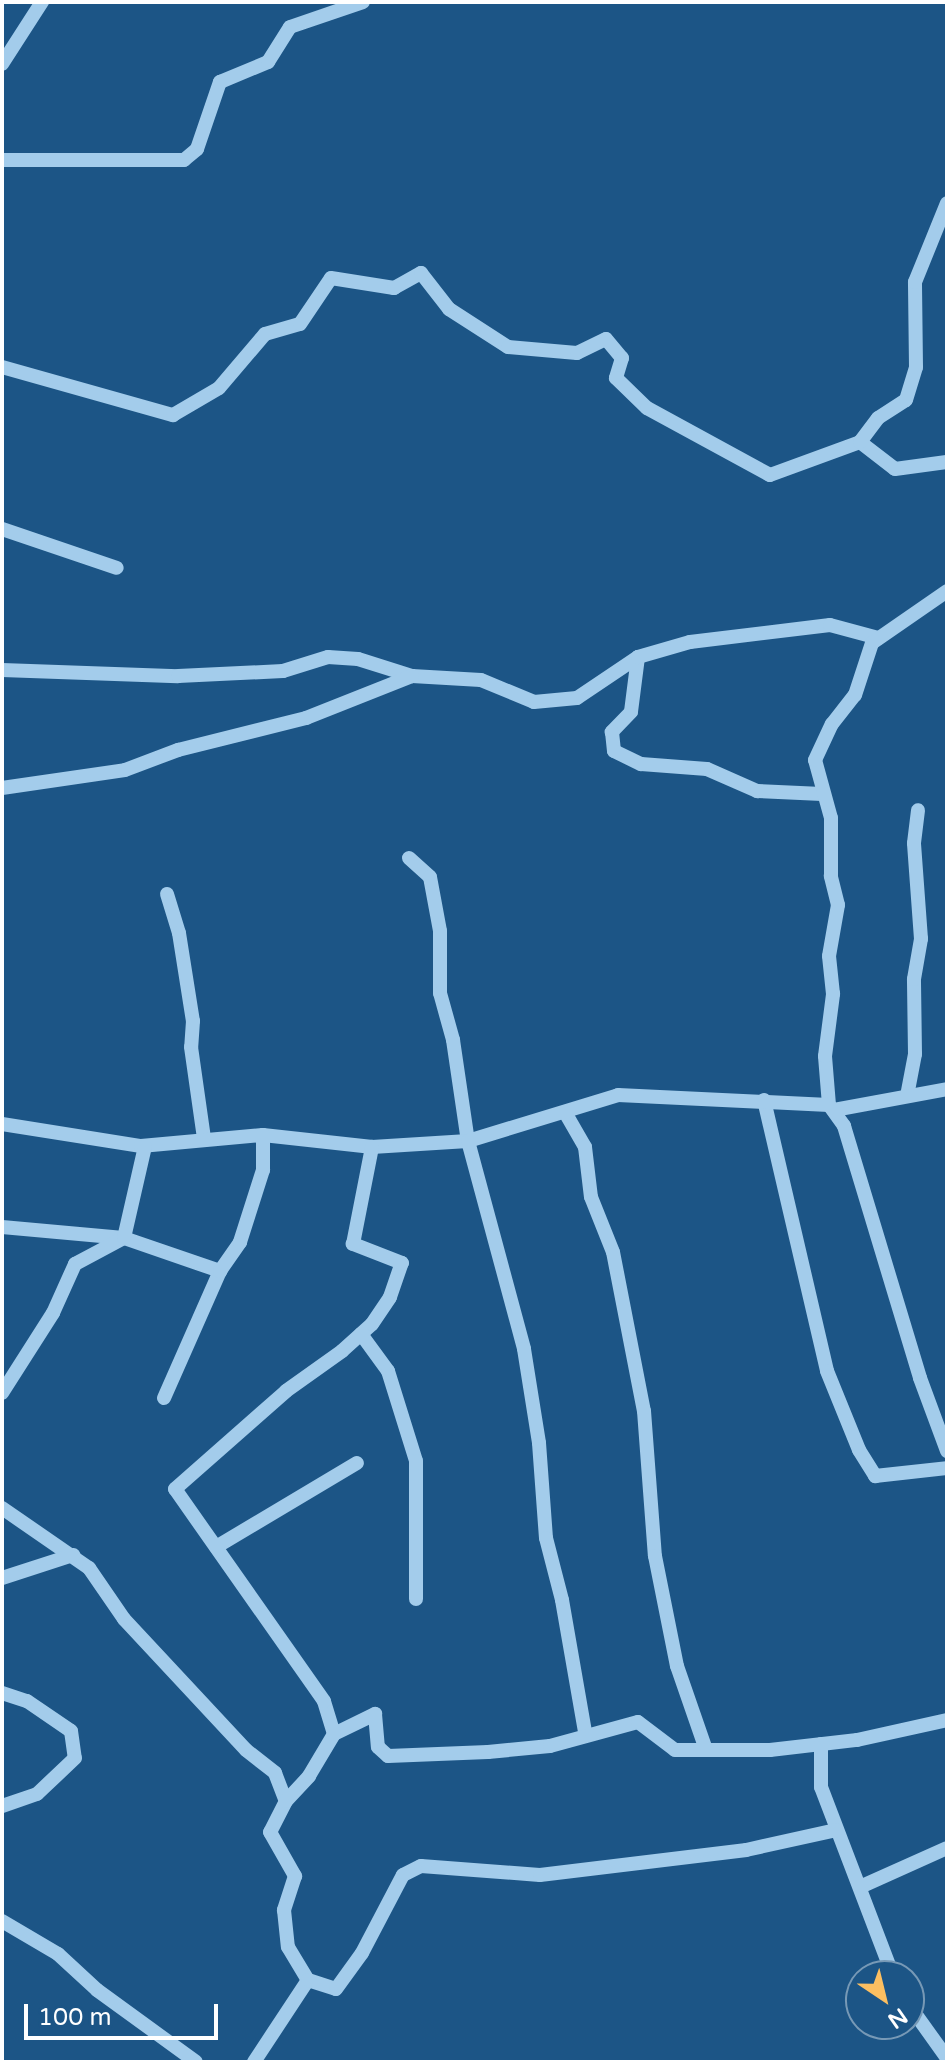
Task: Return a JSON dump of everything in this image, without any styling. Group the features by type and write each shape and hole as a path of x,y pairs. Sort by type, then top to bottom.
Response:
{"street":[{"path":"2,64 42,2"},
{"path":"2,160 184,160 197,149 220,82 268,62 290,27 363,2"},
{"path":"2,367 173,415 219,388 265,334 300,324 331,278 394,288 421,273 449,309 508,347 577,353 606,339 622,358 616,378 647,408 770,475 860,442 878,418 906,400 916,367 915,282 947,203"},
{"path":"860,442 895,469 947,462"},
{"path":"2,529 98,566 117,568"},
{"path":"947,591 872,643 855,695 832,724 815,760 831,818 831,876 838,905 829,956 833,994 825,1056 832,1107 844,1126 920,1378 947,1451"},
{"path":"2,670 178,676 283,671 328,657 358,659 412,676 481,680 534,702 577,698 638,657 690,642 830,625 878,638"},
{"path":"638,657 631,712 612,732 614,751 641,764 707,769 757,791 822,794"},
{"path":"2,788 125,770 178,750 306,718 412,676"},
{"path":"907,1096 915,1054 914,979 921,939 914,843 918,810"},
{"path":"409,858 430,877 440,931 440,993 453,1040 468,1141 524,1349 539,1443 546,1538 562,1600 585,1732"},
{"path":"167,894 191,1007 204,1138"},
{"path":"2,1124 145,1146 204,1138 263,1135 372,1147 468,1141 566,1114 618,1095 764,1100 832,1107 947,1089"},
{"path":"764,1100 827,1371 859,1450 875,1476 947,1468"},
{"path":"566,1114 585,1147 591,1197 613,1252 644,1411 655,1556 677,1666 705,1747"},
{"path":"164,1398 220,1271 240,1242 263,1170 263,1135"},
{"path":"2,1393 53,1313 75,1264 124,1238 145,1146"},
{"path":"334,1734 324,1701 175,1489 286,1391 361,1334 390,1297 402,1263 353,1244 372,1147"},
{"path":"2,1227 124,1238 220,1271"},
{"path":"361,1334 388,1371 416,1461 416,1599"},
{"path":"216,1547 357,1463"},
{"path":"2,1508 73,1555 97,1578 124,1619 235,1739 275,1773 286,1801"},
{"path":"2,1578 73,1555"},
{"path":"2,1693 27,1701 71,1731 75,1758 37,1794 2,1806"},
{"path":"836,1830 746,1850 540,1875 421,1866 403,1875 362,1953 336,1989 308,1980 288,1947 284,1910 295,1876 270,1832 286,1801 309,1776 334,1734 375,1714 378,1747 388,1756 550,1746 585,1732 638,1722 675,1750 705,1747 770,1750 821,1744 947,1720"},
{"path":"821,1744 821,1787 887,1960"},
{"path":"860,1887 947,1848"},
{"path":"2,1921 58,1954 97,1990 196,2062"},
{"path":"254,2062 308,1980"},
{"path":"925,2027 947,2058"}]}
